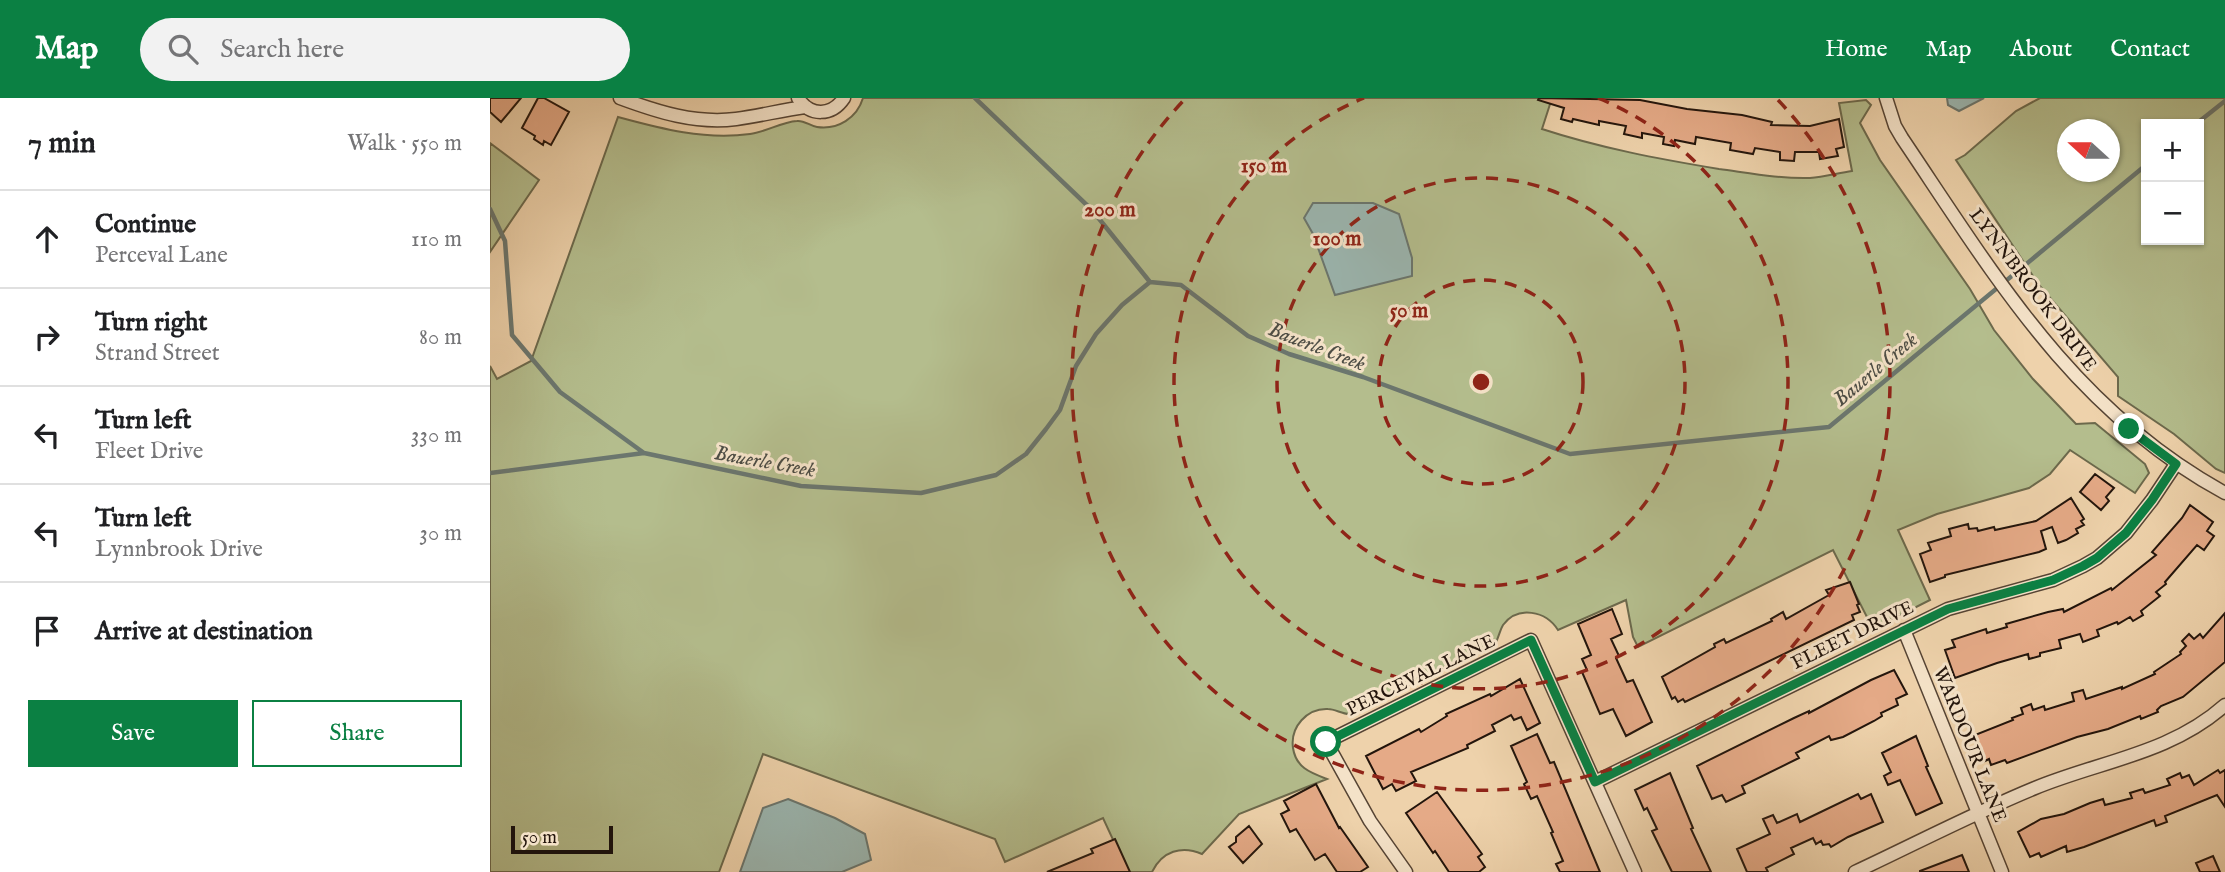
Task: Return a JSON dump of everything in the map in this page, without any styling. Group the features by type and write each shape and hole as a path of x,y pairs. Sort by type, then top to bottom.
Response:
{"street":[{"path":"620,98 666,114 702,120 736,119 766,114 802,103 822,113 838,107 844,98"},
{"path":"766,114 787,98"},
{"name":"LYNNBROOK DRIVE","path":"1886,98 1902,138 2014,301 2057,358 2129,429 2176,464 2225,493"},
{"name":"FLEET DRIVE","path":"1595,782 1963,603 2062,577 2097,558 2140,517 2176,464"},
{"name":"WARDOUR LANE","path":"1904,630 2001,872"},
{"name":"PERCEVAL LANE","path":"1406,872 1370,821 1326,742 1531,640 1595,782"},
{"path":"1855,872 2045,784 2156,748 2202,724 2225,705"},
{"path":"1595,782 1634,872"}],"green space":[{"path":"863,98 1552,98 1542,129 1652,157 1719,169 1799,178 1852,171 1839,103 1866,100 1871,105 1860,123 1880,160 1970,289 1994,330 2033,379 2076,424 2095,423 2145,464 2149,473 2135,493 2070,450 2050,474 2029,488 1937,514 1898,530 1930,600 1873,629 1833,550 1638,647 1633,637 1626,600 1558,630 1539,615 1516,615 1503,625 1496,642 1355,712 1349,714 1331,709 1307,715 1294,733 1295,755 1305,769 1327,779 1239,814 1202,854 1187,850 1173,852 1161,859 1152,872 1128,872 1103,818 1005,862 995,839 763,754 719,872 490,872 490,366 497,379 531,361 618,117 683,132 733,135 756,133 797,121 817,127 832,127 851,117"},
{"path":"2040,98 2225,98 2225,473 2118,396 2118,377 2039,285 1956,160 2016,111"},
{"path":"490,143 539,180 490,252"}],"water":[{"path":"1947,98 1984,98 1959,111 1948,105"},
{"path":"1313,203 1373,203 1399,214 1412,258 1412,276 1335,295 1313,234 1304,218"},
{"path":"788,799 835,818 865,834 871,860 842,872 740,872 763,808"}],"building":[{"path":"490,98 521,98 501,122 490,112"},
{"path":"538,98 544,98 569,112 551,145 544,141 543,145 522,128"},
{"path":"1538,100 1640,100 1742,115 1772,122 1771,125 1810,126 1839,119 1844,147 1836,149 1838,156 1820,159 1819,152 1795,152 1794,161 1780,160 1780,152 1755,148 1753,154 1730,150 1731,143 1696,137 1695,144 1675,140 1674,146 1663,144 1664,137 1642,133 1642,138 1624,134 1626,126 1561,119 1564,108"},
{"path":"2095,474 2114,488 2106,497 2109,501 2101,510 2080,492"},
{"path":"2071,498 2084,519 2081,521 2084,525 2076,529 2078,533 2058,543 2052,527 2041,531 2046,549 1945,575 1930,582 1920,554 1931,550 1928,543 1951,536 1949,529 1968,524 1969,529 1977,528 1978,531 1994,527 1995,530 2036,521"},
{"path":"2190,505 2213,522 2207,531 2214,536 2204,550 2197,545 2166,584 2156,592 2160,596 2141,611 2143,615 2133,621 2130,617 2118,624 2117,622 2097,630 2099,636 2083,642 2080,634 2059,640 2061,648 2040,653 2040,656 2029,659 2028,654 1955,678 1945,650 1955,647 1952,640 1986,629 1987,633 2007,627 2006,624 2048,612 2063,609 2064,612 2111,588 2112,590 2156,555 2152,552"},
{"path":"1850,582 1860,612 1852,615 1854,620 1685,702 1683,699 1678,702 1675,697 1672,699 1662,677 1715,647 1714,644 1724,639 1726,643 1772,621 1771,619 1783,612 1786,619 1829,595 1826,590"},
{"path":"1612,609 1622,634 1611,639 1619,656 1616,658 1627,682 1633,680 1652,722 1626,736 1613,709 1600,714 1582,672 1587,670 1582,659 1591,655 1578,624"},
{"path":"2225,613 2225,662 2183,697 2161,706 2158,712 2141,719 2140,716 2007,763 2005,760 1991,765 1989,759 1985,761 1975,735 2013,720 2012,718 2023,714 2021,708 2031,704 2033,710 2044,706 2045,710 2074,701 2072,693 2083,690 2086,699 2122,689 2155,674 2154,672 2181,654 2186,646 2182,641 2189,634 2194,639 2200,634 2203,638"},
{"path":"1894,670 1907,694 1896,699 1898,705 1843,737 1831,740 1829,736 1796,753 1799,758 1742,786 1745,793 1726,802 1722,795 1712,799 1697,766"},
{"path":"1520,679 1540,723 1527,730 1521,717 1514,720 1511,715 1492,725 1495,731 1467,745 1468,748 1411,772 1416,781 1396,791 1392,784 1383,789 1366,756 1419,729 1421,732 1447,716 1446,714 1490,694 1491,696"},
{"path":"1537,734 1550,763 1554,762 1600,872 1560,872 1556,864 1563,861 1551,833 1553,832 1537,796 1531,799 1524,784 1527,782 1511,746"},
{"path":"1916,736 1942,803 1916,815 1900,780 1888,785 1884,776 1891,772 1882,753"},
{"path":"2218,770 2220,773 2225,770 2225,807 2217,795 2165,816 2167,822 2156,826 2154,820 2084,847 2067,852 2066,846 2041,857 2039,853 2030,857 2018,832 2041,819 2064,814 2090,803 2103,799 2105,805 2132,798 2130,793 2143,789 2145,793 2170,785 2167,779 2180,773 2182,778 2189,775 2194,785"},
{"path":"1670,773 1711,872 1672,872 1652,831 1657,829 1635,790"},
{"path":"1316,784 1339,828 1368,867 1360,872 1337,872 1325,854 1315,860 1296,829 1290,832 1281,814 1289,810 1284,801"},
{"path":"1437,792 1482,854 1478,857 1485,867 1479,872 1449,872 1406,813"},
{"path":"1858,794 1861,799 1871,794 1883,822 1831,847 1829,844 1823,845 1821,841 1816,844 1813,838 1791,848 1794,854 1766,868 1768,872 1747,872 1737,849 1770,834 1763,819 1773,815 1777,823 1797,814 1800,822"},
{"path":"1249,826 1262,844 1243,863 1229,847"},
{"path":"1115,839 1130,872 1047,872 1093,853 1091,849"},
{"path":"1962,855 1969,872 1920,872 1920,871"},
{"path":"2213,856 2220,872 2200,872 2196,863"}],"waterway":[{"path":"975,98 1092,210 1150,282"},
{"name":"Bauerle Creek","path":"2202,119 2225,101"},
{"name":"Bauerle Creek","path":"490,473 644,453 801,486 921,493 996,475 1026,454 1046,429 1060,410 1076,366 1096,334 1122,305 1150,282 1181,285 1248,336 1289,354 1363,377 1570,454 1829,427 2141,169"},
{"path":"490,209 505,241 512,335 560,392 644,453"}],"route":[{"path":"1326,742 1531,640 1595,782 1948,609 2053,580 2070,574 2097,558 2140,517 2176,464 2129,429"}]}
